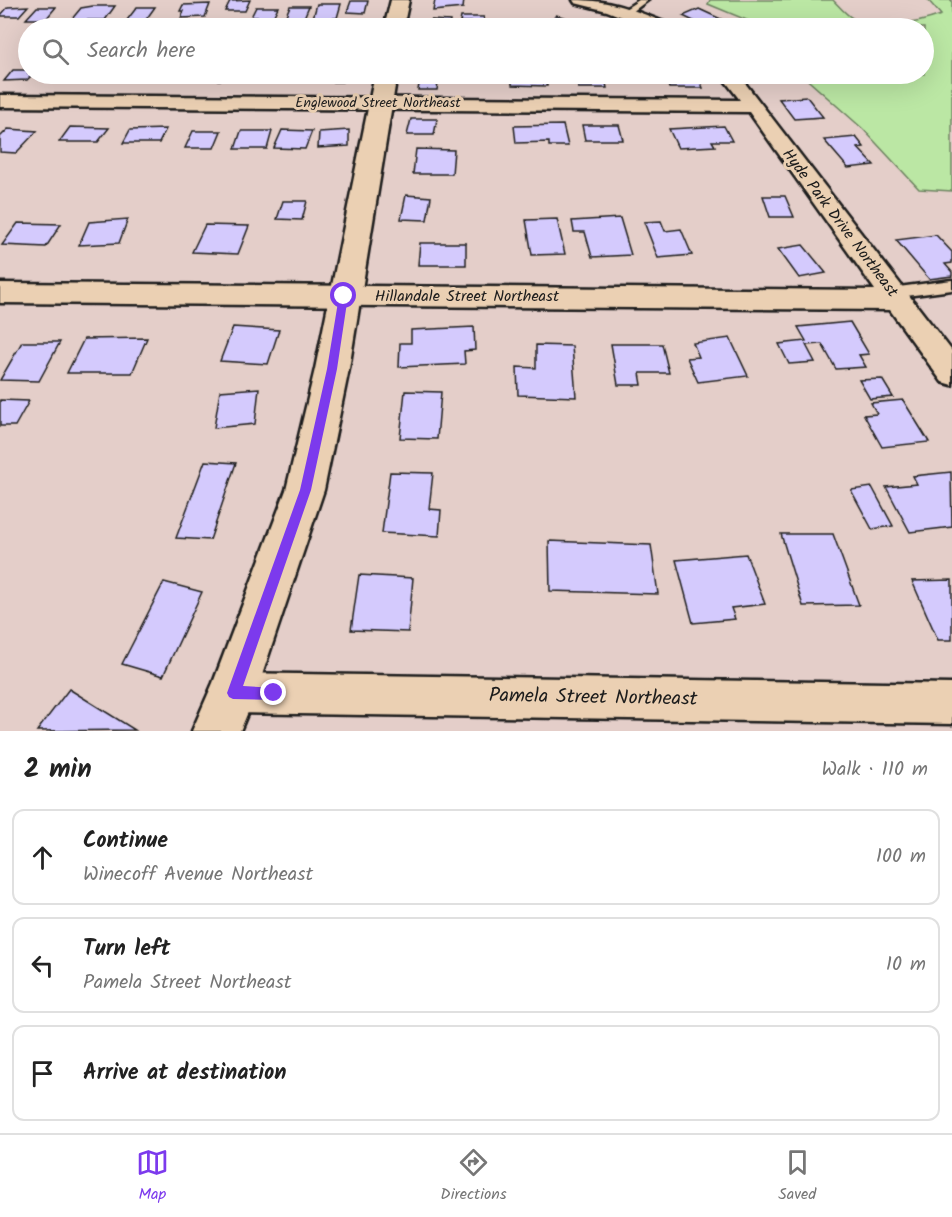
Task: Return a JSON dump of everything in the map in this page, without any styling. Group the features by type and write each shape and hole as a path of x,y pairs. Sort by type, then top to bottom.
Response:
{"street":[{"path":"396,18 400,0"},
{"path":"581,0 638,18"},
{"name":"Hyde Park Drive Northeast","path":"737,84 952,373"},
{"path":"216,731 233,693 305,490 332,369 383,88"},
{"name":"Englewood Street Northeast","path":"0,101 383,88 755,106"},
{"name":"Hillandale Street Northeast","path":"2,296 894,296"},
{"name":"Pamela Street Northeast","path":"233,693 952,704"}],"lane":[{"path":"625,13 644,0"},
{"path":"894,296 952,285"}],"green space":[{"path":"710,0 833,0 852,18 742,18 708,4"},
{"path":"928,0 952,0 952,191 919,189 863,129 812,84 934,84 934,18 930,18 941,15"}],"building":[{"path":"250,0 245,11 225,11 230,1"},
{"path":"435,0 464,0 463,8 433,11"},
{"path":"351,1 368,1 365,13 347,12"},
{"path":"210,4 205,17 181,18 184,11 180,11 183,5"},
{"path":"317,4 341,4 337,18 313,18"},
{"path":"28,6 19,16 0,16 8,7"},
{"path":"115,6 106,18 73,18 81,8"},
{"path":"290,6 309,6 304,18 285,18"},
{"path":"37,7 56,7 47,18 27,18"},
{"path":"137,7 155,7 147,18 129,18"},
{"path":"256,7 278,7 273,17 251,17"},
{"path":"699,9 718,18 687,18 683,16"},
{"path":"461,17 484,17 484,18"},
{"path":"13,70 18,70 18,80 4,81"},
{"path":"419,84 438,84 437,90 418,90"},
{"path":"547,84 547,86 512,85"},
{"path":"577,84 606,84 607,88 578,88"},
{"path":"668,84 701,84 703,88 669,88"},
{"path":"807,97 823,117 794,119 779,99"},
{"path":"411,119 437,119 434,135 407,135"},
{"path":"563,125 568,146 549,146 549,142 516,143 514,126"},
{"path":"582,125 619,125 623,140 585,140"},
{"path":"724,126 732,141 712,141 715,146 678,148 669,129"},
{"path":"70,127 109,128 98,142 59,142"},
{"path":"8,129 37,131 16,153 0,152 0,137"},
{"path":"166,129 159,143 123,143 130,130"},
{"path":"282,130 312,131 305,149 274,148"},
{"path":"349,130 349,146 318,148 319,132"},
{"path":"193,131 221,131 214,148 185,148"},
{"path":"241,131 272,131 267,149 235,149"},
{"path":"856,137 864,147 858,148 874,165 848,168 824,140"},
{"path":"416,149 454,150 452,174 413,174"},
{"path":"406,195 431,197 427,220 401,219"},
{"path":"763,196 785,196 794,217 770,217"},
{"path":"283,201 307,201 302,220 277,219"},
{"path":"620,218 631,255 592,257 585,232 574,232 572,221"},
{"path":"128,219 119,243 79,245 89,222"},
{"path":"557,219 565,254 532,255 526,220"},
{"path":"661,221 665,231 681,229 692,255 658,258 644,222"},
{"path":"18,223 61,224 46,247 2,245"},
{"path":"205,225 249,226 238,254 192,252"},
{"path":"936,235 952,252 952,263 945,264 952,272 952,276 929,279 896,240"},
{"path":"420,243 466,243 466,265 418,265"},
{"path":"803,245 826,273 799,278 778,249"},
{"path":"850,322 869,354 859,355 866,367 836,369 822,344 806,345 815,362 789,364 779,344 806,341 798,327"},
{"path":"233,327 279,330 268,364 220,361"},
{"path":"474,327 475,350 464,351 465,364 399,367 400,343 411,343 411,330"},
{"path":"147,338 132,373 67,373 84,339"},
{"path":"730,338 748,376 698,382 687,358 699,357 693,343"},
{"path":"22,342 60,342 39,381 0,380"},
{"path":"611,344 662,344 669,373 640,373 642,385 618,385"},
{"path":"536,345 572,346 576,397 518,395 517,367 536,368"},
{"path":"882,379 893,397 870,399 859,380"},
{"path":"259,388 255,424 214,428 220,391"},
{"path":"405,391 441,392 437,439 400,438"},
{"path":"0,400 29,401 15,426 0,426"},
{"path":"903,400 929,442 882,447 864,415 877,414 871,403"},
{"path":"205,461 236,463 210,540 176,538"},
{"path":"390,472 433,473 429,509 441,510 439,536 382,533"},
{"path":"951,472 952,527 910,532 886,487 917,484 913,476"},
{"path":"872,487 893,526 872,529 851,490"},
{"path":"781,534 833,534 859,605 803,606"},
{"path":"549,541 651,545 658,594 550,591"},
{"path":"746,554 765,604 731,608 735,619 693,623 676,560"},
{"path":"359,575 413,578 408,632 351,630"},
{"path":"952,580 952,640 938,640 912,581"},
{"path":"164,582 202,592 163,676 122,664"},
{"path":"69,689 135,730 37,731"}],"route":[{"path":"274,693 233,693 305,490 332,369 344,296"}]}
